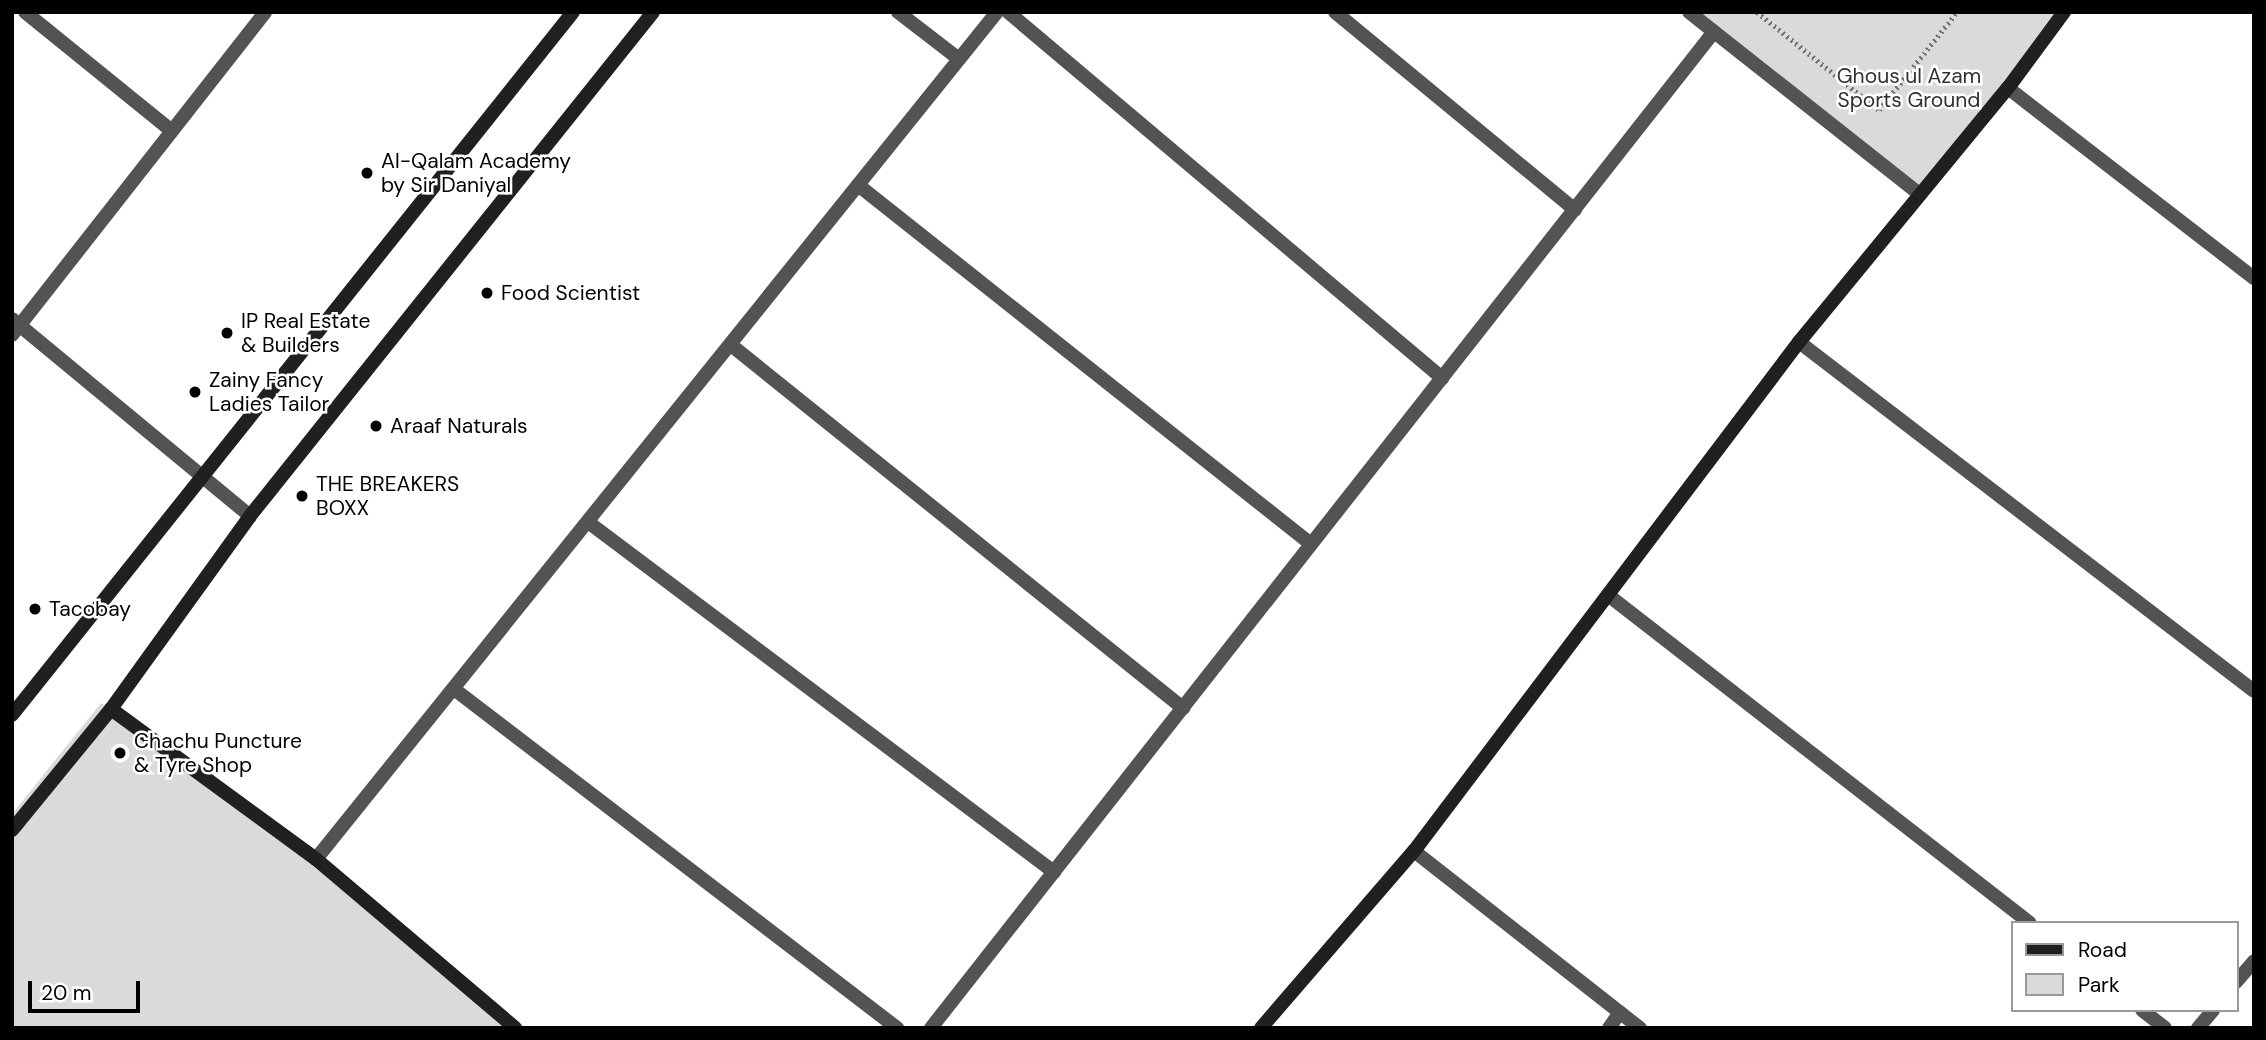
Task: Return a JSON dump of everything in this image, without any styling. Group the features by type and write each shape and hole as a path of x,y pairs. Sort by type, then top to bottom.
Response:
{"main road":[{"path":"12,715 573,12"},
{"path":"12,830 111,709 250,516 653,12"},
{"path":"1261,1028 1415,850 1800,342 1918,193 2008,88 2064,12"},
{"path":"111,709 316,859 514,1028"}],"street":[{"path":"25,12 172,131"},
{"path":"250,516 15,326 265,12"},
{"path":"898,12 960,59"},
{"path":"316,859 997,12"},
{"path":"1008,12 1442,378"},
{"path":"1335,12 1574,210"},
{"path":"1689,12 1918,193"},
{"path":"931,1028 1713,33"},
{"path":"2008,88 2254,278"},
{"path":"858,185 1311,544"},
{"path":"1800,342 2254,691"},
{"path":"730,345 1183,708"},
{"path":"588,522 1054,872"},
{"path":"1608,595 2027,921"},
{"path":"454,689 897,1028"},
{"path":"1415,850 1640,1028"},
{"path":"2238,980 2254,961"},
{"path":"1609,1028 1620,1012"},
{"path":"2145,1012 2165,1028"},
{"path":"2198,1028 2211,1012"}],"path":[{"path":"1757,12 1879,110 1957,12"}],"green space":[{"name":"Ghous ul Azam Sports Ground","path":"1689,12 2064,12 1918,193"},
{"path":"101,703 315,859 510,1028 12,1028 12,814"}],"place":[{"name":"Al-Qalam Academy by Sir Daniyal","path":"367,173"},
{"name":"Food Scientist","path":"487,293"},
{"name":"IP Real Estate & Builders","path":"227,333"},
{"name":"Zainy Fancy Ladies Tailor","path":"195,392"},
{"name":"Araaf Naturals","path":"376,426"},
{"name":"THE BREAKERS BOXX","path":"302,496"},
{"name":"Tacobay","path":"35,609"},
{"name":"Chachu Puncture & Tyre Shop","path":"120,753"}]}
